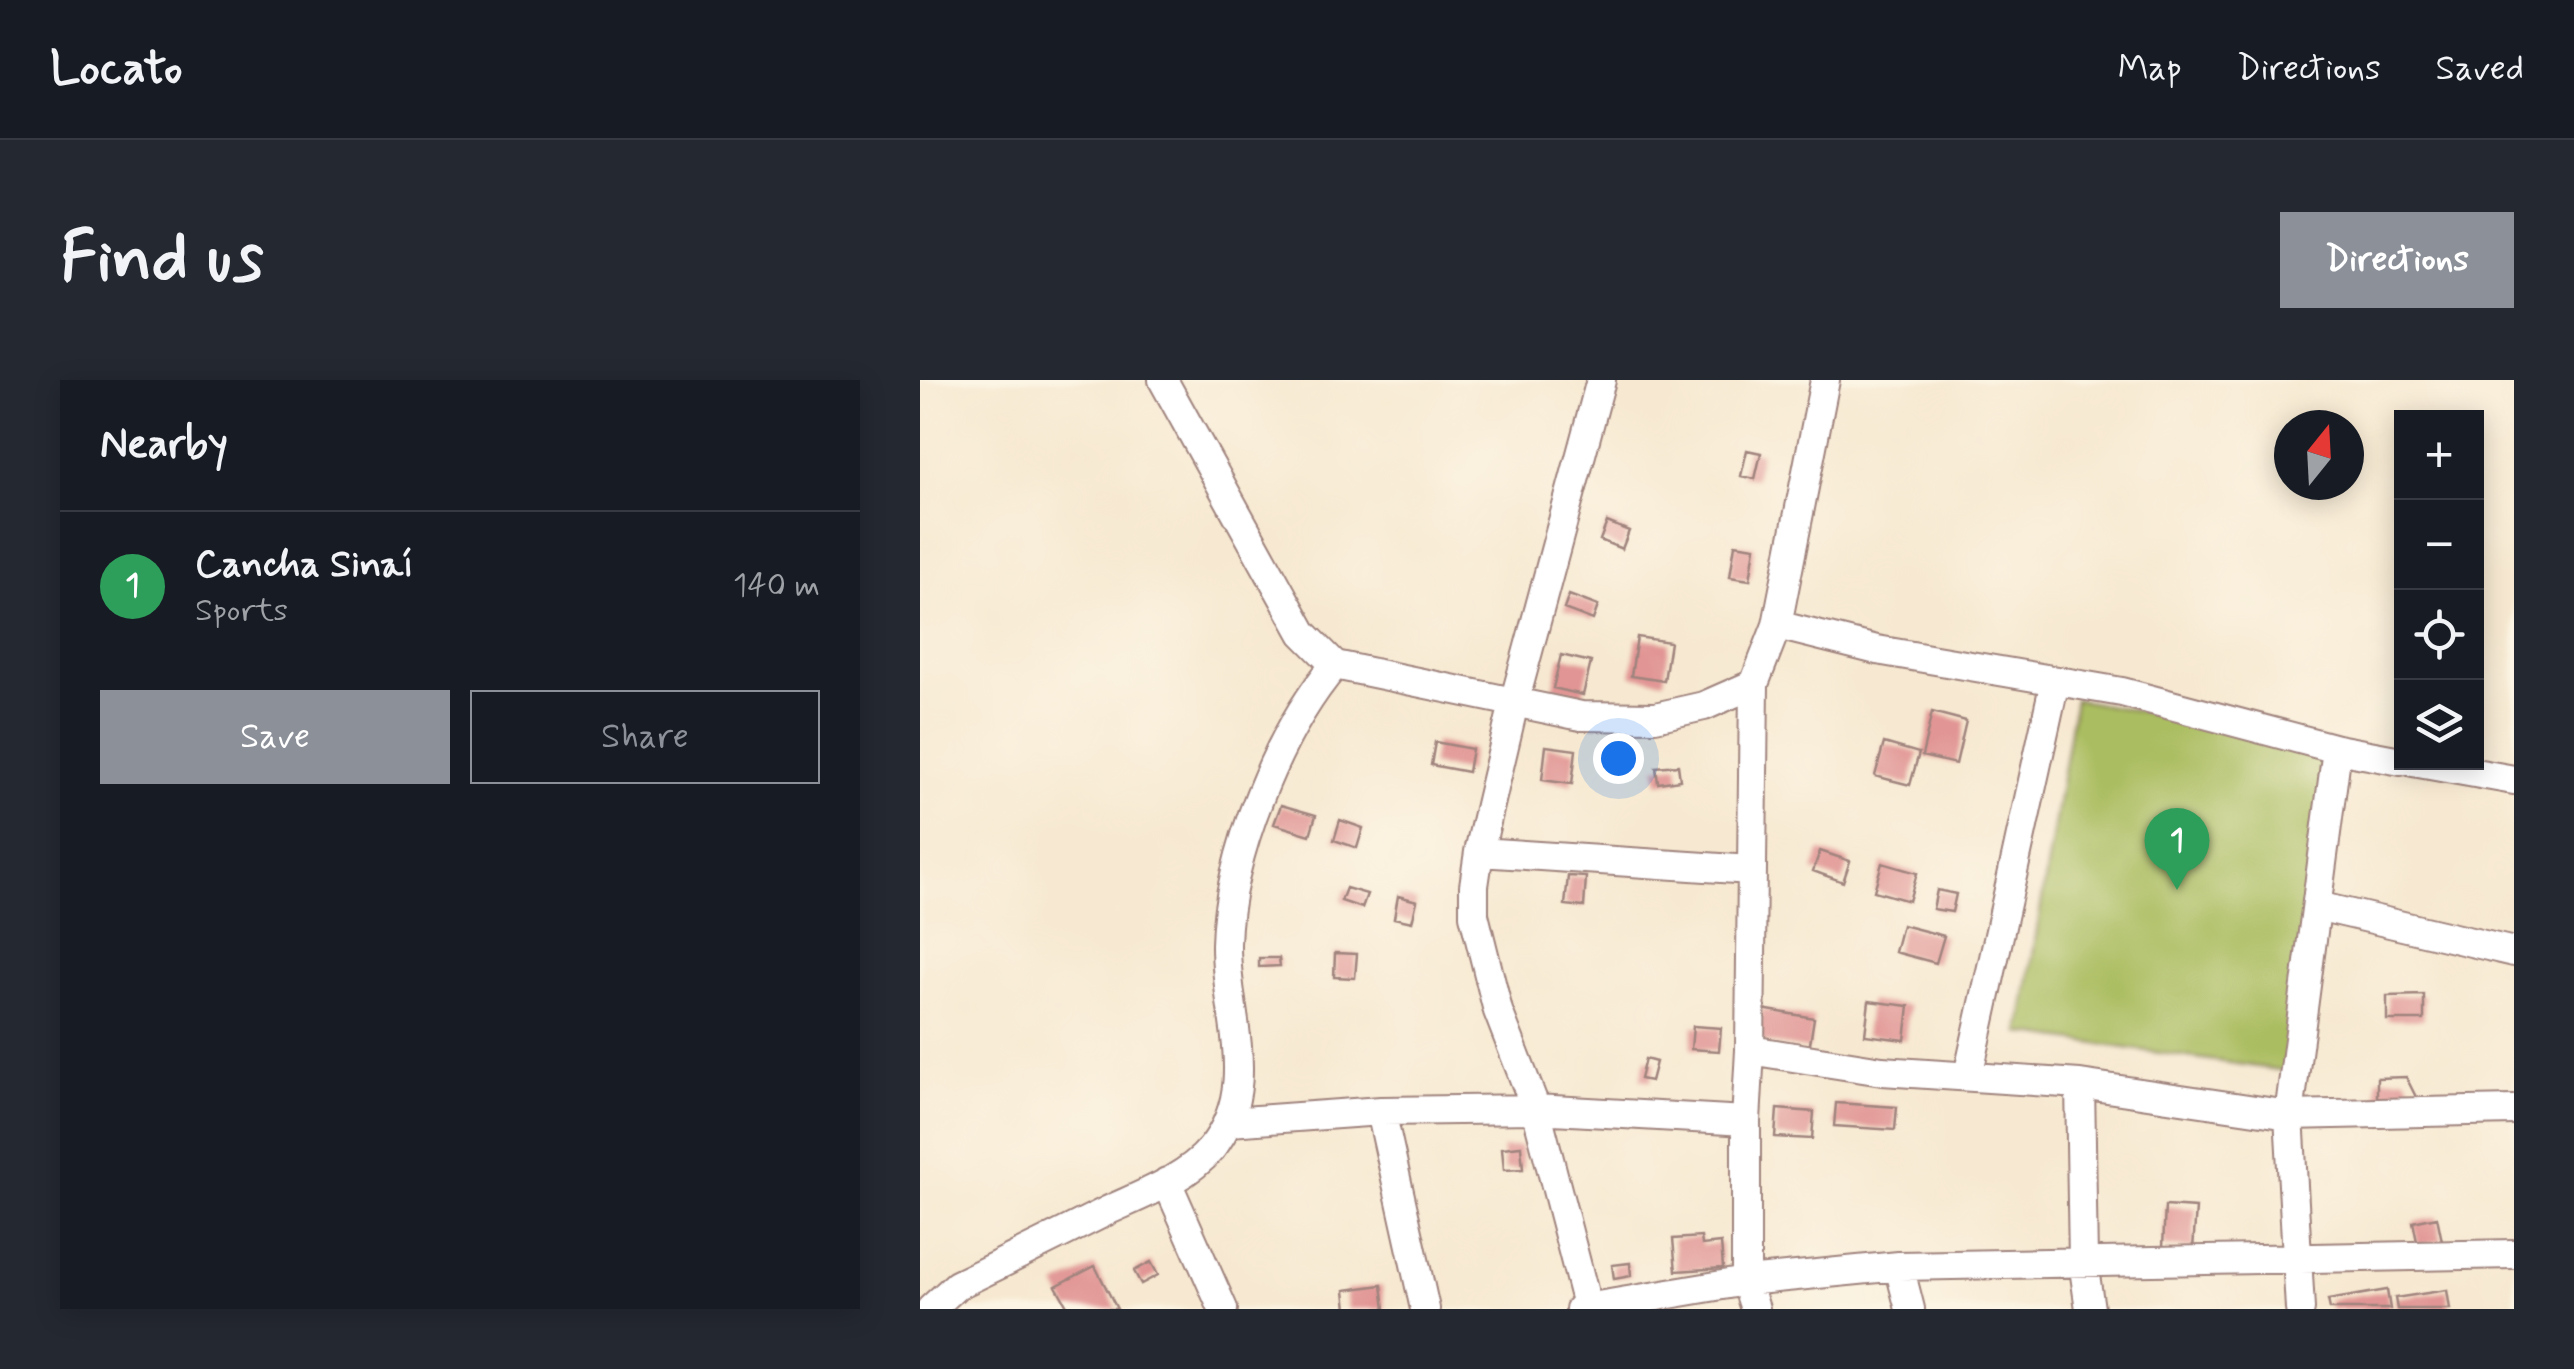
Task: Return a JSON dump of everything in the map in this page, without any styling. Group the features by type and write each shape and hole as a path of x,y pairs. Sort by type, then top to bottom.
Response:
{"street":[{"path":"1164,380 1303,632 1336,665 1581,716 1655,718 1704,706 1754,684"},
{"path":"1588,1308 1536,1109 1498,1011 1474,915 1479,852 1514,703 1602,380"},
{"path":"1756,1309 1746,1282 1754,684 1777,624 1825,380"},
{"path":"1777,624 1877,650 2122,692 2337,749 2394,759"},
{"path":"931,1309 957,1286 1167,1182 1208,1152 1228,1122 1239,1077 1226,946 1232,889 1254,807 1319,684 1336,665"},
{"path":"1968,1076 2055,681"},
{"path":"2300,1309 2289,1116 2337,749"},
{"path":"2457,770 2514,780"},
{"path":"1479,852 1750,870"},
{"path":"2316,906 2514,952"},
{"path":"1750,1050 1882,1070 2080,1084 2289,1116 2514,1110"},
{"path":"2080,1084 2083,1262 2090,1309"},
{"path":"1228,1122 1381,1110 1536,1109 1746,1121"},
{"path":"1381,1110 1426,1309"},
{"path":"1167,1182 1223,1309"},
{"path":"1580,1309 1746,1282 1899,1266 2514,1254"},
{"path":"1899,1266 1910,1309"}],"green space":[{"path":"2075,699 2329,747 2286,1071 2020,1033"}],"building":[{"path":"1747,450 1761,453 1755,479 1741,476"},
{"path":"1607,522 1629,531 1622,549 1600,540"},
{"path":"1735,544 1755,547 1750,580 1730,577"},
{"path":"1569,595 1598,606 1593,620 1564,609"},
{"path":"1637,637 1670,642 1664,681 1631,676"},
{"path":"1561,655 1591,662 1583,695 1553,688"},
{"path":"1932,712 1966,721 1956,764 1922,756"},
{"path":"1435,742 1472,749 1468,772 1431,765"},
{"path":"1884,743 1919,753 1910,785 1875,776"},
{"path":"1546,746 1576,750 1572,784 1542,780"},
{"path":"1678,765 1680,780 1658,783 1656,767"},
{"path":"1281,805 1316,815 1310,835 1274,824"},
{"path":"1340,820 1363,828 1357,848 1334,840"},
{"path":"1820,851 1850,861 1843,882 1813,871"},
{"path":"1882,863 1917,873 1909,901 1874,891"},
{"path":"1568,876 1586,877 1584,907 1565,905"},
{"path":"1346,888 1367,894 1362,908 1341,901"},
{"path":"1937,890 1956,894 1952,912 1933,909"},
{"path":"1398,896 1417,901 1412,922 1394,918"},
{"path":"1902,925 1944,936 1936,963 1895,952"},
{"path":"1335,953 1357,954 1355,978 1334,977"},
{"path":"1259,958 1279,958 1280,966 1259,967"},
{"path":"2424,995 2424,1020 2387,1020 2387,996"},
{"path":"1869,1001 1909,1006 1905,1040 1865,1035"},
{"path":"1762,1009 1814,1018 1809,1050 1757,1041"},
{"path":"1693,1026 1721,1028 1719,1051 1691,1049"},
{"path":"1645,1059 1656,1062 1651,1081 1640,1079"},
{"path":"2406,1077 2417,1099 2377,1100 2377,1078"},
{"path":"1836,1103 1897,1107 1895,1130 1834,1126"},
{"path":"1777,1109 1814,1112 1812,1139 1775,1137"},
{"path":"1521,1146 1523,1169 1504,1170 1502,1148"},
{"path":"2165,1206 2196,1208 2193,1249 2163,1247"},
{"path":"2437,1217 2442,1241 2418,1246 2413,1222"},
{"path":"1701,1237 1702,1245 1721,1243 1723,1268 1676,1271 1673,1239"},
{"path":"1151,1262 1158,1275 1141,1284 1134,1271"},
{"path":"1630,1263 1631,1276 1614,1279 1612,1265"},
{"path":"1095,1266 1117,1309 1069,1309 1056,1286"},
{"path":"1382,1285 1385,1309 1347,1309 1345,1290"},
{"path":"2387,1290 2390,1309 2330,1309 2328,1300"},
{"path":"2447,1290 2450,1309 2397,1309 2395,1298"}],"place":[{"name":"Cancha Sinaí","path":"2177,890"}]}
